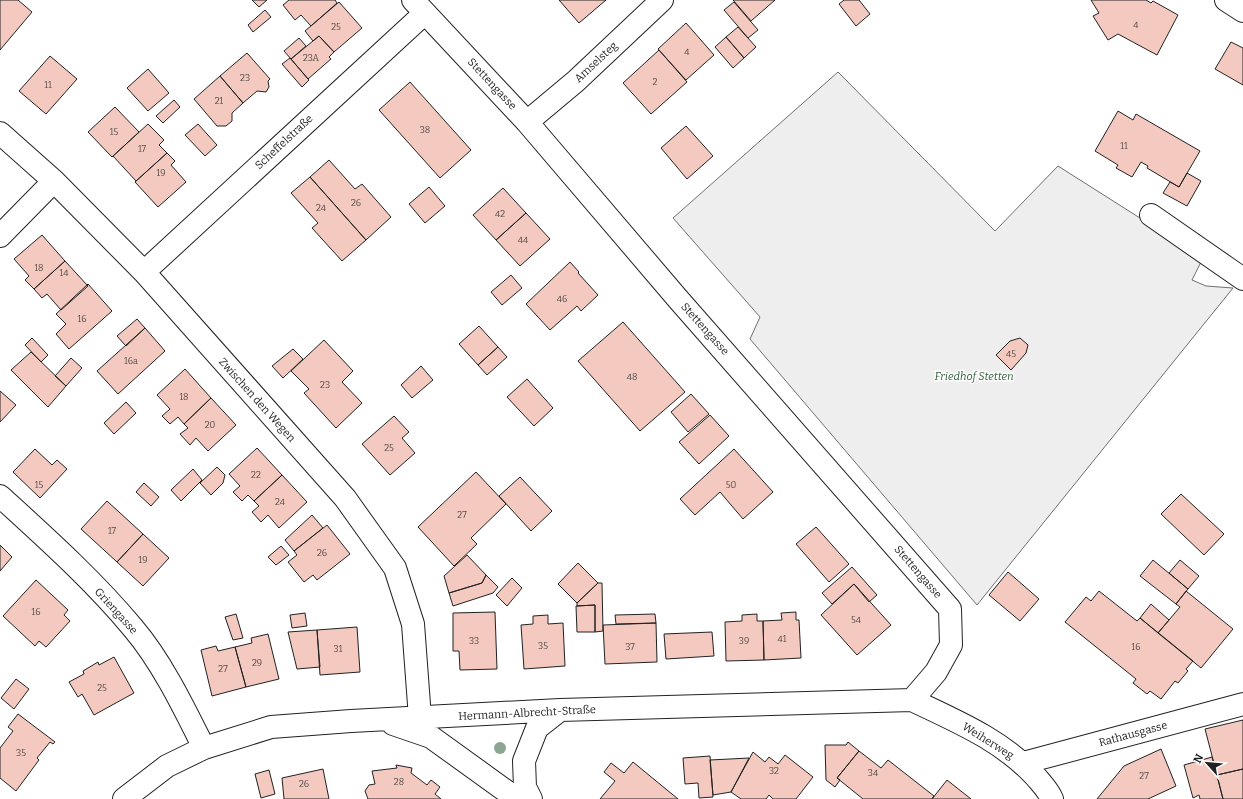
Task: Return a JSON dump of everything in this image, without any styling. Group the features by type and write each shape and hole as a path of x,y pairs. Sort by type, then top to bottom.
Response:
{"street":[{"name":"Amselsteg","path":"527,122 576,81 662,0"},
{"path":"1226,0 1243,11"},
{"name":"Stettengasse","path":"419,6 527,122 678,299 950,609 951,645 936,672 912,700"},
{"name":"Scheffelstraße","path":"144,272 419,6"},
{"name":"Zwischen den Wegen","path":"0,133 54,181 144,272 345,498 395,568 413,624 420,718"},
{"path":"0,236 54,181"},
{"path":"1151,215 1243,279"},
{"name":"Griengasse","path":"0,496 64,554 134,628 180,699 204,748"},
{"name":"Hermann-Albrecht-Straße","path":"124,799 167,766 204,748 271,727 351,721 560,710 912,700"},
{"name":"Weiherweg","path":"912,700 980,733 1022,763 1049,792 1052,799"},
{"name":"Rathausgasse","path":"1022,763 1243,704"},
{"path":"531,799 525,788 524,761 537,728 560,710"},
{"path":"381,720 431,737 517,799"}],"green space":[{"name":"Friedhof Stetten","path":"838,72 995,231 1058,166 1203,258 1192,280 1206,286 1233,288 977,605 750,339 760,317 673,218"}],"building":[{"path":"0,0 18,0 32,12 0,50"},
{"path":"252,0 267,0 259,7"},
{"path":"289,0 335,0 337,3 311,26 301,15 295,20 283,5"},
{"path":"559,0 606,0 579,23"},
{"path":"733,0 775,0 751,21"},
{"path":"844,0 859,0 870,14 856,26 839,4"},
{"path":"1091,0 1146,0 1151,3 1153,1 1178,15 1157,55 1118,34 1108,40 1093,16 1099,13"},
{"path":"339,2 362,28 334,52 319,36 313,41 305,31"},
{"path":"734,2 758,30 748,38 724,10"},
{"path":"265,10 271,17 253,32 248,25"},
{"path":"686,23 714,55 686,80 658,49"},
{"path":"738,27 756,47 744,58 726,37"},
{"path":"319,36 334,52 329,57 331,59 308,79 291,59"},
{"path":"726,37 744,58 733,68 715,47"},
{"path":"299,38 306,46 291,59 284,51"},
{"path":"1231,42 1243,48 1243,85 1215,69"},
{"path":"659,50 687,82 651,114 623,83"},
{"path":"247,53 270,79 268,81 269,87 266,92 257,91 243,103 220,76"},
{"path":"50,56 77,79 46,114 19,91"},
{"path":"290,58 309,80 302,87 282,64"},
{"path":"148,69 169,93 148,111 127,88"},
{"path":"220,76 243,103 232,113 232,121 226,126 217,126 194,99"},
{"path":"410,82 471,150 440,178 379,110"},
{"path":"174,100 180,107 163,123 156,116"},
{"path":"115,107 139,132 112,157 88,132"},
{"path":"1118,111 1133,120 1136,114 1200,151 1179,187 1147,168 1148,166 1141,162 1132,177 1116,168 1118,165 1095,151"},
{"path":"148,124 164,140 159,145 167,153 136,181 113,156"},
{"path":"198,124 217,145 205,156 185,135"},
{"path":"686,126 713,156 687,179 661,148"},
{"path":"167,153 175,161 171,165 186,182 158,207 135,182"},
{"path":"329,160 355,189 362,184 391,217 366,240 310,177"},
{"path":"1187,173 1201,181 1187,206 1163,193 1170,182 1179,187"},
{"path":"310,177 366,240 342,261 312,228 318,223 291,193"},
{"path":"429,187 445,206 425,223 409,204"},
{"path":"503,188 526,213 496,240 473,215"},
{"path":"526,213 550,239 520,266 496,240"},
{"path":"42,235 65,261 34,289 25,280 29,276 14,259"},
{"path":"65,261 88,286 61,310 47,294 42,298 34,289"},
{"path":"570,262 598,295 581,311 577,306 550,330 526,304"},
{"path":"511,275 522,288 502,305 491,292"},
{"path":"88,284 112,311 69,349 56,334 66,324 56,314"},
{"path":"137,319 145,328 126,346 117,336"},
{"path":"623,322 685,392 640,431 578,361"},
{"path":"479,326 498,347 478,365 459,344"},
{"path":"145,328 165,351 118,394 97,371"},
{"path":"32,338 48,355 41,362 25,345"},
{"path":"1020,338 1028,345 1026,353 1011,370 996,355 1010,341"},
{"path":"324,340 353,371 342,382 362,403 336,428 304,393 309,389 291,371"},
{"path":"498,347 507,357 487,375 478,365"},
{"path":"293,349 303,359 283,378 272,366"},
{"path":"31,352 66,386 48,407 11,370"},
{"path":"71,358 82,368 66,386 55,376"},
{"path":"421,366 433,380 412,398 401,385"},
{"path":"185,369 211,398 184,424 178,417 170,424 162,416 170,409 157,395"},
{"path":"527,379 553,408 534,426 507,397"},
{"path":"0,391 16,405 0,422"},
{"path":"691,394 709,414 688,432 671,412"},
{"path":"211,398 236,425 208,451 196,438 190,445 180,434 188,428 184,424"},
{"path":"126,402 136,413 114,434 104,423"},
{"path":"710,415 729,436 699,464 679,442"},
{"path":"394,416 409,432 402,438 415,453 390,475 362,444"},
{"path":"257,448 282,475 254,501 248,495 242,501 233,492 240,486 229,474"},
{"path":"35,449 52,465 57,460 67,469 40,498 13,472"},
{"path":"734,449 773,492 743,519 720,492 695,515 680,499"},
{"path":"217,467 225,475 223,483 211,495 200,483"},
{"path":"193,469 202,480 181,501 171,490"},
{"path":"476,472 506,504 471,538 477,544 454,566 418,527"},
{"path":"282,475 307,502 279,528 268,515 261,522 252,512 259,506 254,501"},
{"path":"520,477 552,511 531,531 499,496"},
{"path":"144,483 159,497 151,506 136,492"},
{"path":"1181,494 1224,534 1204,555 1161,514"},
{"path":"107,501 143,534 117,562 81,529"},
{"path":"312,515 323,528 294,551 285,540"},
{"path":"327,525 350,554 317,580 313,575 304,582 288,562 297,555 294,551"},
{"path":"816,527 849,564 829,582 796,544"},
{"path":"143,534 169,558 143,586 117,562"},
{"path":"0,545 12,557 0,571"},
{"path":"281,546 289,555 276,565 268,557"},
{"path":"467,555 486,575 482,583 449,593 444,576"},
{"path":"1153,560 1188,589 1176,604 1140,576"},
{"path":"1180,560 1199,576 1188,589 1169,573"},
{"path":"578,563 598,583 577,603 558,584"},
{"path":"852,567 877,595 869,602 854,584 832,604 822,593"},
{"path":"1008,572 1039,599 1020,621 989,595"},
{"path":"486,575 498,587 493,593 453,606 449,593 482,583"},
{"path":"512,578 522,588 507,606 496,595"},
{"path":"36,580 68,610 64,615 70,621 46,647 39,641 35,646 3,616"},
{"path":"598,583 602,583 603,631 595,632 595,605 577,606 577,603"},
{"path":"854,584 891,625 857,655 821,615"},
{"path":"1099,591 1137,621 1140,618 1193,661 1186,669 1188,671 1178,683 1175,681 1161,699 1150,691 1147,694 1133,683 1136,679 1065,622 1086,597 1091,601"},
{"path":"1186,591 1233,629 1201,668 1158,633 1180,607 1176,604"},
{"path":"1151,604 1169,620 1158,633 1140,618"},
{"path":"595,605 595,632 577,632 576,606"},
{"path":"495,612 497,669 460,670 459,651 453,651 453,613"},
{"path":"796,612 796,620 799,620 801,658 764,660 763,621 782,620 781,613"},
{"path":"305,613 307,626 292,628 290,615"},
{"path":"236,614 243,638 233,640 225,617"},
{"path":"655,614 656,623 616,624 615,615"},
{"path":"757,614 757,621 763,621 764,660 726,661 725,622 742,621 742,615"},
{"path":"548,615 548,624 563,623 565,666 524,669 521,625 533,624 533,616"},
{"path":"656,623 657,662 605,664 603,625"},
{"path":"357,627 360,672 320,675 317,630"},
{"path":"317,630 320,667 297,669 288,632"},
{"path":"712,632 714,656 666,659 664,634"},
{"path":"268,634 279,679 246,687 235,647 252,643 251,638"},
{"path":"216,646 218,651 235,647 246,687 212,696 201,650"},
{"path":"114,657 134,693 94,715 82,694 78,697 69,682 84,674 83,671 98,662 99,665"},
{"path":"16,679 29,689 14,709 1,698"},
{"path":"18,714 55,742 53,744 50,742 37,758 39,760 16,791 0,778 0,748 13,731 8,727"},
{"path":"1243,720 1243,769 1217,775 1205,729"},
{"path":"848,742 859,751 837,778 840,780 835,787 826,780 825,745 846,745"},
{"path":"1161,749 1176,786 1148,799 1097,799 1124,766"},
{"path":"859,751 881,768 888,760 934,796 932,799 863,799 837,778"},
{"path":"753,752 765,762 769,757 778,764 785,755 813,777 796,799 773,799 769,795 766,799 741,799 731,792"},
{"path":"710,756 713,797 699,798 698,783 685,784 683,758"},
{"path":"1212,757 1223,799 1200,799 1199,795 1193,798 1184,765"},
{"path":"749,758 731,792 713,795 710,760"},
{"path":"633,762 678,799 600,799 615,781 604,772 611,763 624,773"},
{"path":"396,765 412,768 411,773 427,785 431,780 440,787 435,794 441,799 368,799 365,791 369,785 375,784 372,771 397,768"},
{"path":"323,769 329,799 284,799 282,778"},
{"path":"1243,769 1243,799 1223,799 1217,775"},
{"path":"269,770 275,794 261,798 255,774"},
{"path":"947,780 971,799 932,799"}]}
